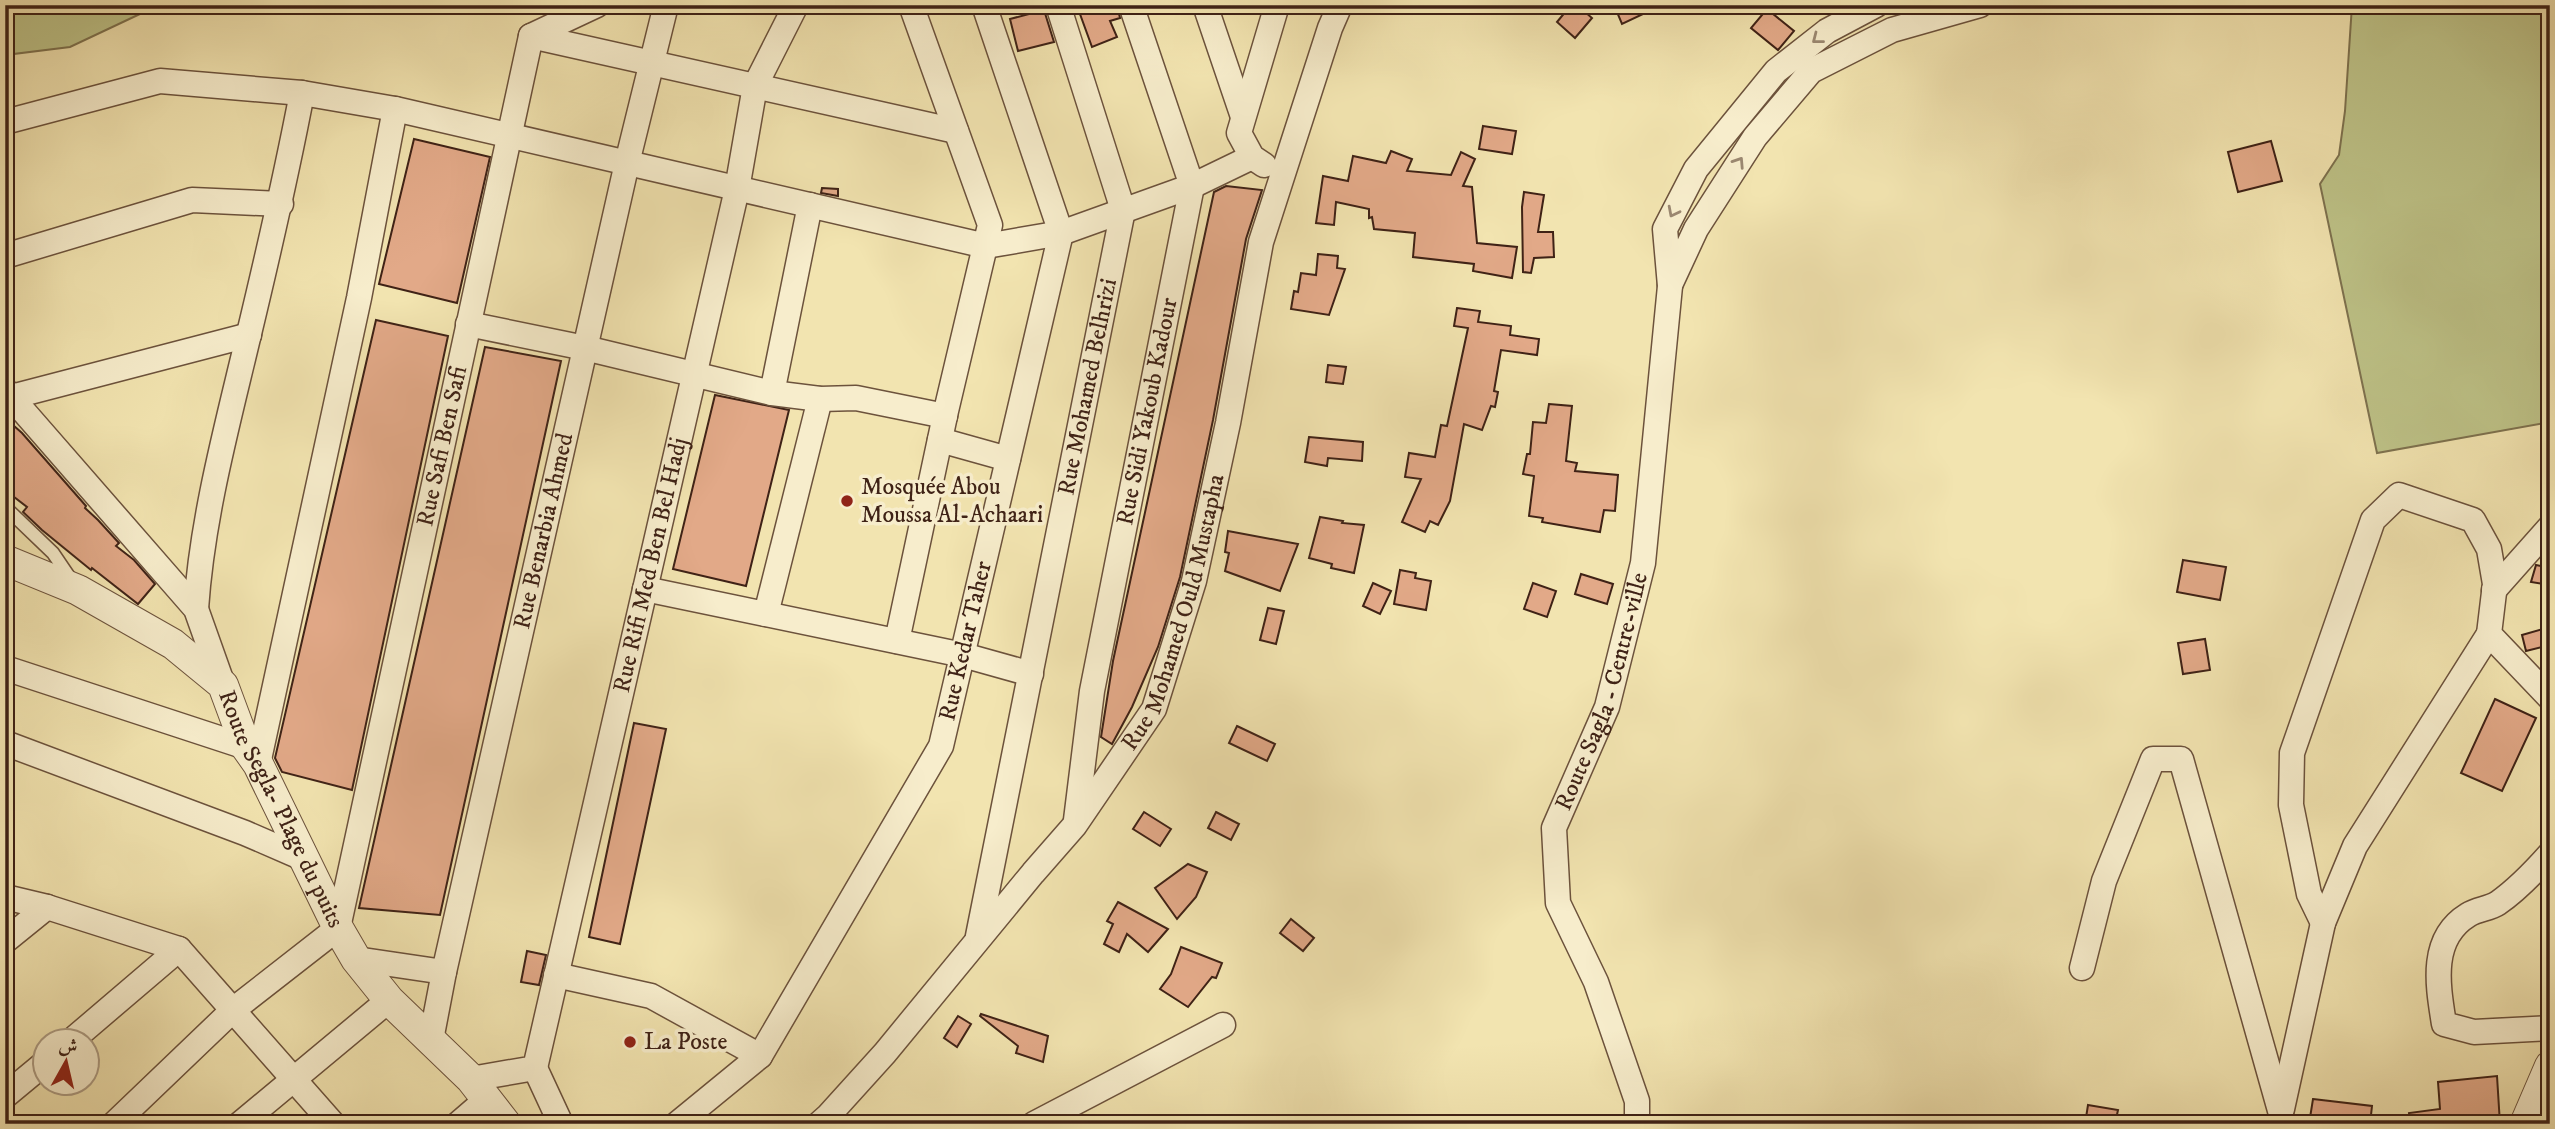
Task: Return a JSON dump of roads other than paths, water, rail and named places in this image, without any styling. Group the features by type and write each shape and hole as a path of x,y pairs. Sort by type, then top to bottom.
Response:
{"street":[{"path":"531,36 597,5"},
{"name":"Rue Benarbia Ahmed","path":"431,1040 444,972 627,163 666,5"},
{"name":"Rue Rifi Med Ben Bel Hadj","path":"535,1068 696,374 737,189 755,86 796,5"},
{"path":"897,641 990,225 911,5"},
{"path":"984,5 1061,233"},
{"name":"Rue Mohamed Belhrizi","path":"977,940 1123,210 1058,5"},
{"name":"Rue Sidi Yakoub Kadour","path":"1076,825 1092,691 1192,186 1131,5"},
{"path":"1205,5 1243,117"},
{"path":"1277,5 1239,133 1252,157 1282,176"},
{"name":"Rue Mohamed Ould Mustapha","path":"819,1124 885,1053 1076,825 1154,709 1194,581 1228,423 1261,242 1330,28 1340,5"},
{"path":"1878,5 1892,30"},
{"name":"Route Sagla - Centre-ville","path":"1637,1124 1637,1101 1596,982 1558,903 1555,828 1607,707 1643,563 1670,286 1665,229 1696,169 1776,71 1827,31 1878,5"},
{"name":"Route Sagla - Centre-ville","path":"1670,286 1696,229 1755,137 1811,71 1892,30 1980,5"},
{"path":"531,36 957,131"},
{"name":"Rue Safi Ben Safi","path":"338,928 531,36"},
{"path":"5,122 160,81 302,93 395,109 986,246 1061,233 1192,186 1252,157"},
{"path":"196,609 199,564 226,426 281,204 302,93"},
{"path":"5,668 252,755 359,298 395,109"},
{"path":"5,256 192,200 281,204"},
{"path":"772,393 810,205"},
{"name":"Rue Kedar Taher","path":"677,1124 760,1056 942,746 1061,233"},
{"path":"468,324 585,348 772,393 820,399 856,398 943,428 1008,459"},
{"path":"223,685 196,609 8,393 249,335"},
{"path":"766,614 820,399"},
{"path":"2280,1119 2323,923 2355,846 2489,634 2494,590 2489,550 2473,520 2399,495 2373,520 2292,753 2291,805 2309,894 2323,923"},
{"path":"2494,590 2550,527"},
{"name":"Route Segla- Plage du puits","path":"5,560 78,590 173,644 223,685 252,755 356,959 388,1000 479,1089 506,1124"},
{"path":"645,589 963,655 1031,674"},
{"path":"2489,634 2550,698"},
{"path":"5,743 245,833 304,859"},
{"path":"2082,968 2104,881 2152,759 2181,759 2280,1119"},
{"path":"2550,854 2526,881 2496,905 2469,914 2451,929 2439,952 2444,1024 2474,1032 2550,1028"},
{"path":"5,897 47,907 179,949 333,1124"},
{"path":"5,941 47,907"},
{"path":"114,1124 233,1010 338,928"},
{"path":"85,1028 179,949"},
{"path":"356,959 444,972"},
{"path":"556,975 652,996 760,1056"},
{"path":"240,1124 388,1000"},
{"path":"1034,1124 1223,1025"},
{"path":"2525,1124 2550,1066"},
{"path":"458,1124 479,1089 535,1068 561,1124"},
{"path":"5,1096 32,1074"}],"lane":[{"path":"5,507 53,553 78,590"}],"place":[{"name":"Mosquée Abou Moussa Al-Achaari","path":"847,501"},
{"name":"La Poste","path":"630,1042"}]}
